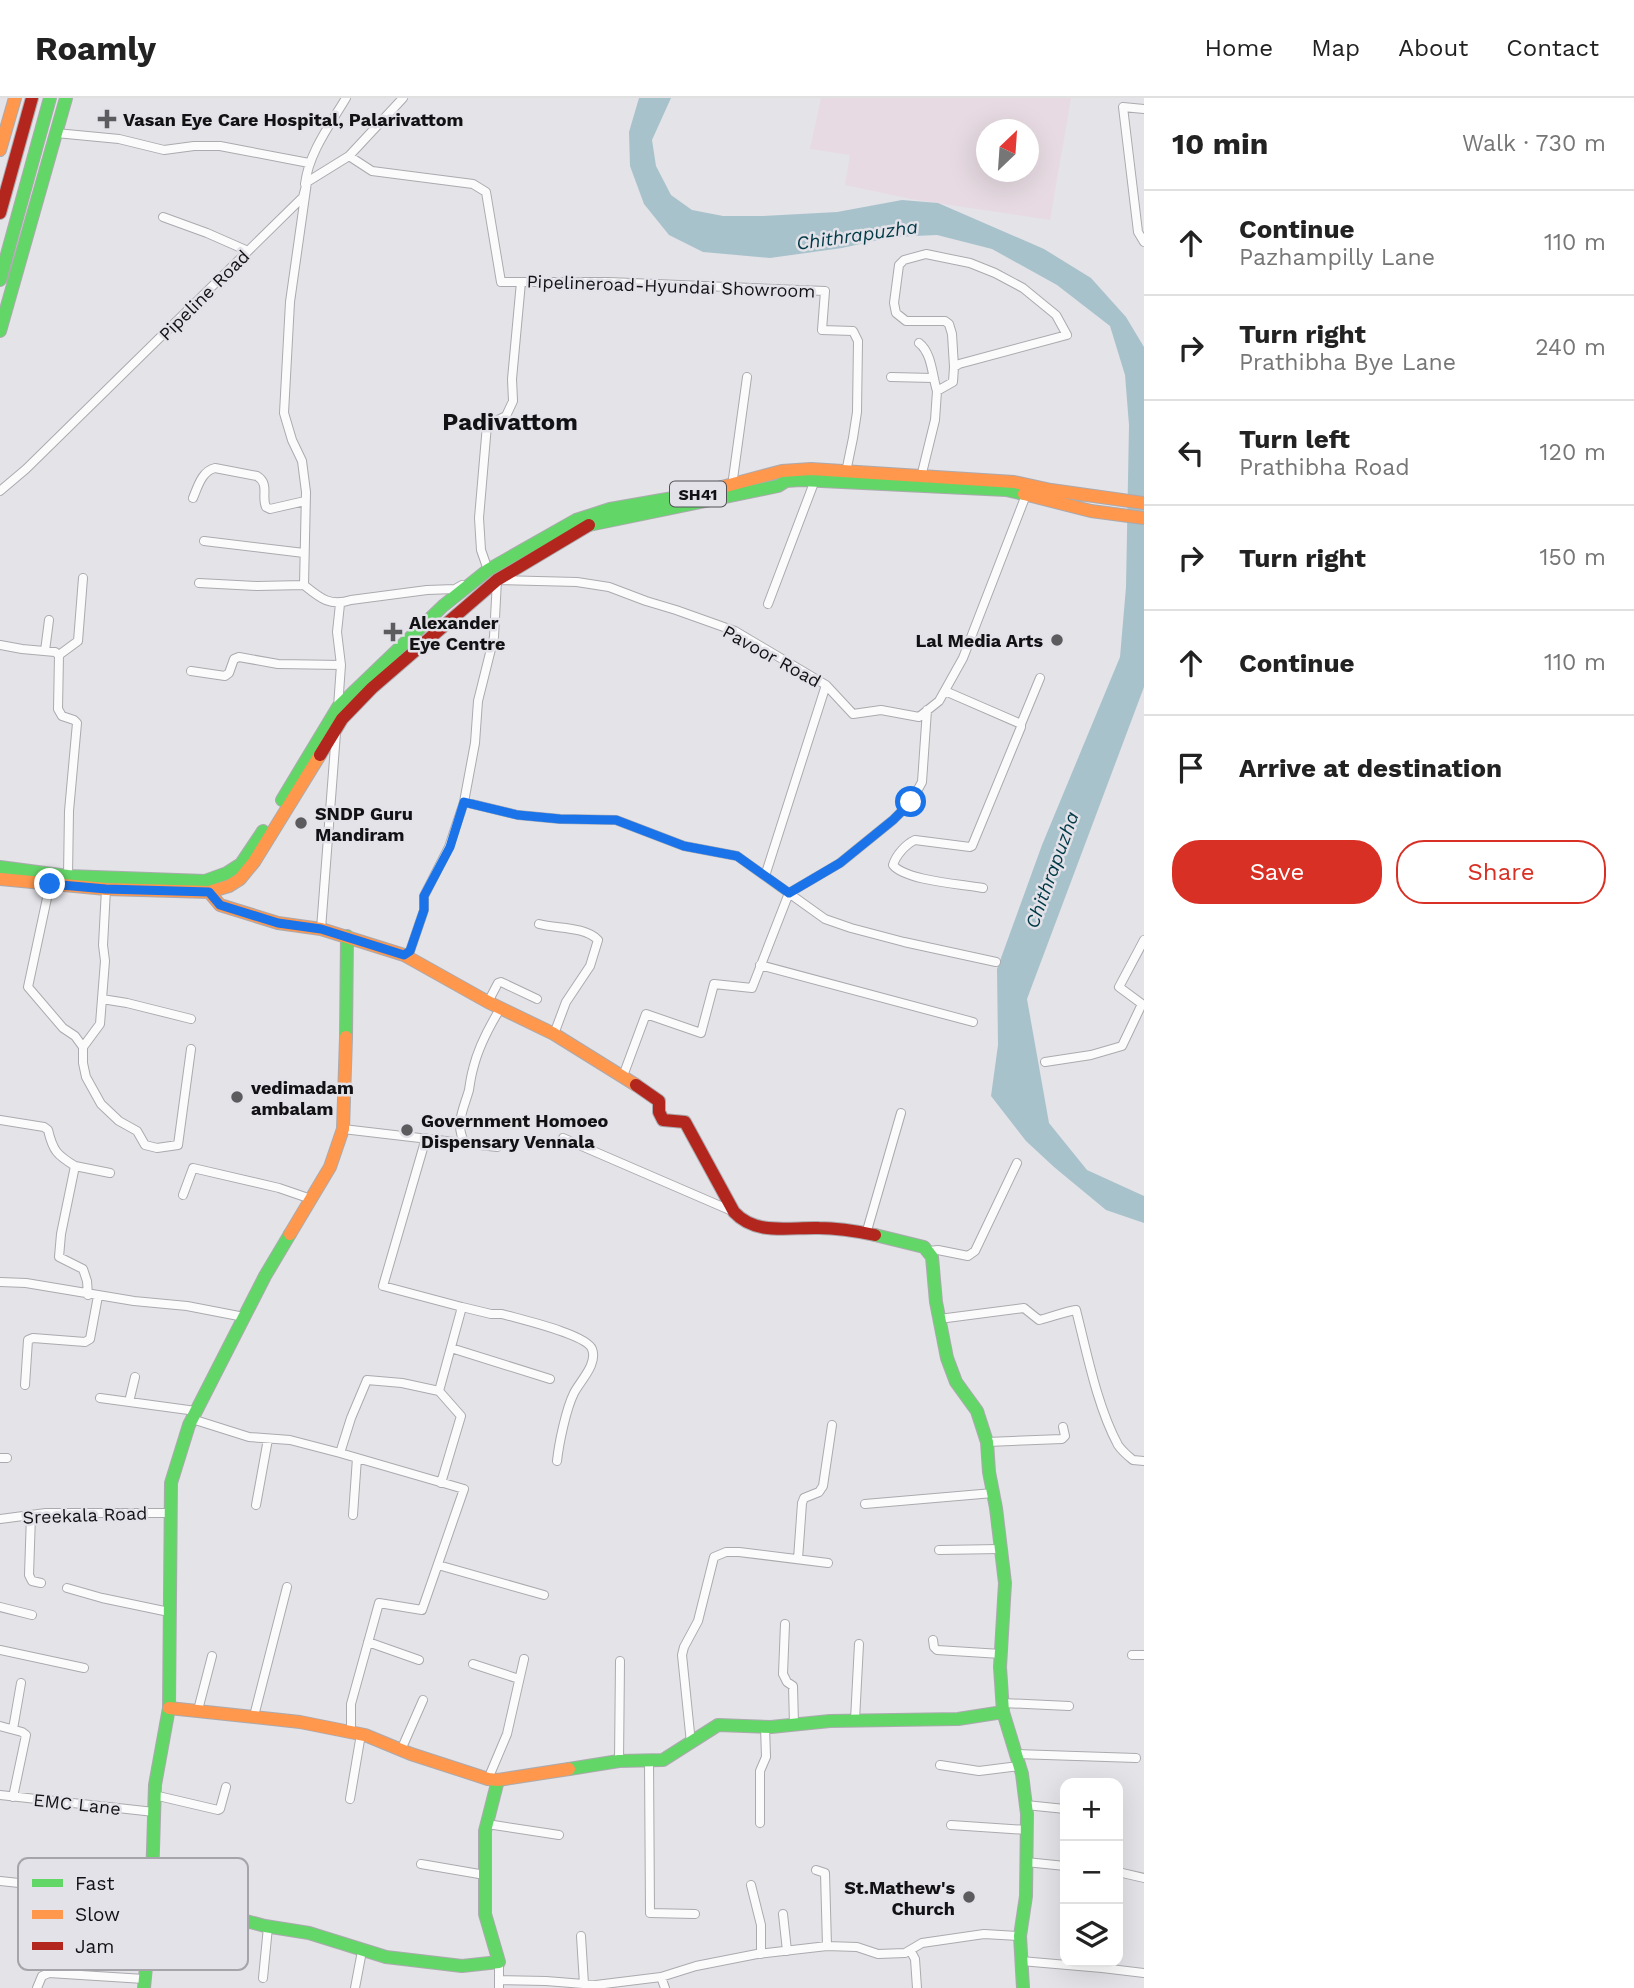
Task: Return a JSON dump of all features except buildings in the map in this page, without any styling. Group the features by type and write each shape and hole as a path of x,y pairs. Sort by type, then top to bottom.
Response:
{"main road":[{"path":"0,150 15,98"},
{"path":"0,213 32,98"},
{"path":"0,280 51,98"},
{"path":"0,331 4,301 66,98"},
{"name":"SH41","path":"0,879 50,884 77,880 205,881 228,873 241,864 253,846 332,725 338,707 407,650 443,606 576,520 610,509 732,486 782,471 811,469 1014,482 1144,503"},
{"path":"492,575 586,526 778,486 786,481 815,480 1006,490 1091,511 1144,518"},
{"path":"106,889 209,892 229,886 245,874 332,725 372,688 407,650"},
{"name":"SH41","path":"0,867 77,880 106,889"},
{"path":"209,892 220,905 278,923 347,936 404,955 500,1009 554,1034 623,1076 659,1101 659,1112 663,1120 685,1122 734,1212 750,1224 764,1227 832,1228 924,1247 929,1251 947,1358 956,1382 977,1411 987,1442 996,1508 1005,1583 1001,1654 1003,1708 1026,1805 1026,1896 1020,1936 1023,1988"},
{"path":"152,1858 154,1795 169,1708 171,1483 194,1415 265,1276 330,1167 343,1129 348,991 347,936"},
{"path":"169,1708 300,1722 356,1733 493,1779 619,1761 663,1760 718,1725 765,1726 855,1720 958,1719 1003,1708"},
{"path":"248,1923 309,1933 386,1957 462,1966 499,1962 485,1914 485,1831 493,1779"}],"street":[{"path":"303,197 309,163 346,98"},
{"path":"303,197 307,182 349,156 403,98"},
{"path":"1144,109 1123,103 1138,232 1144,242"},
{"path":"56,133 119,139 164,150 220,146 309,163"},
{"name":"Pipelineroad-Hyundai Showroom","path":"349,156 372,171 473,184 486,192 500,282 608,282 825,291 822,330 853,331 858,341 857,412 845,472"},
{"path":"304,586 306,492 303,461 292,440 284,413 290,302 307,182"},
{"name":"Pipeline Road","path":"0,491 26,469 303,197"},
{"path":"163,217 248,251"},
{"path":"937,391 953,382 952,334 945,321 906,321 896,313 895,290 899,265 904,260 926,254 970,263 995,272 1023,288 1056,315 1067,335 959,364 954,368"},
{"path":"404,955 410,951 424,910 424,896 450,847 464,802 475,743 478,701 494,637 492,575 481,550 479,518 487,425 506,416 513,401 512,379 521,282"},
{"path":"919,343 925,348 929,358 937,391 935,420 921,477"},
{"path":"732,486 747,377"},
{"path":"891,377 933,378"},
{"path":"193,498 203,475 215,468 262,479 265,484 266,508 305,501"},
{"path":"768,604 815,480"},
{"path":"623,1076 646,1014 701,1032 714,984 752,988 789,893 840,863 911,802 922,782 928,710 939,701 962,659 1026,495"},
{"path":"204,541 304,553"},
{"path":"200,583 304,586 320,599 340,604 351,600 427,590 455,589 492,575"},
{"name":"Pavoor Road","path":"492,575 609,587 735,631 826,685 853,713 881,710 919,717 928,710"},
{"path":"60,655 78,641 83,578"},
{"path":"338,707 341,666 337,632 340,604"},
{"path":"44,651 49,620"},
{"path":"0,645 60,655"},
{"path":"60,655 58,709 62,716 78,723 69,811 77,880"},
{"path":"191,671 225,676 229,673 234,659 239,657 278,664 341,666"},
{"path":"983,888 918,877 897,870 893,862 915,840 972,846 1040,678"},
{"path":"765,876 826,685"},
{"path":"945,691 1021,724"},
{"path":"321,929 332,725"},
{"path":"464,802 518,815 616,820 684,846 737,856 825,919 904,942 996,962"},
{"path":"50,884 28,987 63,1028 83,1046"},
{"path":"106,889 100,1024 83,1046 83,1063 86,1077 101,1104 119,1121 137,1131 145,1145 157,1148 178,1145 191,1049"},
{"path":"539,924 585,932 594,935 598,940 590,966 566,1002 554,1034"},
{"path":"1045,1062 1091,1055 1122,1046 1142,1004 1119,987 1144,940"},
{"path":"760,965 973,1022"},
{"path":"488,1002 498,982 537,999"},
{"path":"102,999 191,1018"},
{"path":"465,1143 459,1124 463,1106 484,1036 500,1009"},
{"path":"866,1234 901,1113"},
{"path":"0,1120 48,1130 55,1151 61,1157 75,1166 110,1173"},
{"path":"343,1129 497,1147"},
{"path":"426,1138 383,1286 491,1314 502,1314 573,1335 590,1345 593,1358 586,1378 575,1392 570,1405 557,1461"},
{"path":"563,1138 734,1212"},
{"path":"929,1251 938,1250 968,1256 975,1251 1017,1163"},
{"path":"75,1166 59,1257 83,1269 88,1294"},
{"path":"183,1195 193,1168 278,1188 311,1199"},
{"path":"0,1282 26,1283 98,1296 187,1306 244,1317"},
{"path":"25,1385 28,1340 33,1338 85,1342 90,1339 98,1296"},
{"path":"439,1391 462,1307"},
{"path":"939,1319 1024,1308 1039,1320 1076,1310 1089,1363 1119,1448 1133,1460 1144,1461"},
{"path":"451,1348 550,1379"},
{"path":"130,1402 135,1377"},
{"path":"340,1453 351,1418 368,1380 402,1383 439,1391 461,1416 441,1483"},
{"path":"100,1398 194,1415 249,1437 290,1440 464,1489 422,1610 379,1603 351,1704 356,1733 350,1799"},
{"path":"798,1559 802,1503 804,1498 819,1492 823,1486 832,1425"},
{"path":"987,1442 1062,1438 1065,1436 1063,1427"},
{"path":"256,1505 268,1438"},
{"path":"353,1515 358,1458"},
{"path":"865,1504 993,1493"},
{"name":"Sreekala Road","path":"0,1519 46,1513 171,1513"},
{"path":"31,1515 29,1575 32,1581 41,1583"},
{"path":"939,1550 1000,1549"},
{"path":"691,1743 682,1655 698,1621 714,1558 726,1552 739,1552 828,1563"},
{"path":"438,1565 544,1595"},
{"path":"254,1716 287,1587"},
{"path":"67,1588 169,1612"},
{"path":"0,1607 32,1615"},
{"path":"785,1624 783,1674 793,1686 794,1724"},
{"path":"933,1640 937,1650 1001,1654"},
{"path":"368,1642 419,1660"},
{"path":"855,1720 859,1644"},
{"path":"0,1650 84,1668"},
{"path":"1132,1655 1144,1655"},
{"path":"198,1710 212,1656"},
{"path":"493,1779 507,1734 524,1659"},
{"path":"619,1761 620,1661"},
{"path":"473,1664 519,1679"},
{"path":"13,1729 21,1683"},
{"path":"401,1750 423,1700"},
{"path":"1003,1708 1069,1706"},
{"path":"0,1726 26,1735 13,1797"},
{"path":"760,1823 760,1771 766,1757 765,1726"},
{"path":"940,1765 979,1771 1017,1760 1136,1758"},
{"path":"649,1760 650,1913 695,1913"},
{"path":"154,1795 218,1810 226,1787"},
{"name":"EMC Lane","path":"0,1796 154,1812"},
{"path":"1026,1805 1060,1808"},
{"path":"487,1824 559,1835"},
{"path":"951,1825 1027,1830"},
{"path":"1026,1862 1060,1865"},
{"path":"421,1864 485,1875"},
{"path":"816,1870 825,1873 827,1945"},
{"path":"1123,1873 1144,1878"},
{"path":"0,1881 18,1883"},
{"path":"751,1885 761,1925 761,1954"},
{"path":"783,1914 786,1951"},
{"path":"263,1978 268,1927"},
{"path":"499,1962 499,1984 637,1984 696,1966 827,1945 857,1947 878,1954 905,1953 922,1943 984,1934 1020,1936"},
{"path":"581,1937 584,1984"},
{"path":"910,1950 915,1959 917,1988"},
{"path":"355,1988 362,1951"},
{"path":"1021,1961 1144,1973"},
{"path":"37,1988 43,1976 49,1973 144,1983"},
{"path":"662,1977 665,1988"}],"shaded area":[{"path":"821,98 1071,98 1050,220 911,199 845,185 850,155 810,149"}],"water":[{"name":"Chithrapuzha","path":"639,98 671,98 652,140 656,166 671,195 692,210 723,216 763,216 837,212 902,200 938,203 1044,249 1091,278 1126,317 1144,347 1144,687 1027,999 1049,1123 1087,1170 1144,1196 1144,1223 1106,1210 1054,1167 1026,1141 991,1096 998,1045 997,969 1042,845 1120,657 1126,587 1129,425 1125,375 1110,326 1057,285 992,249 937,235 892,237 842,248 770,258 703,252 669,235 644,204 630,166 629,132"}],"traffic: fast":[{"path":"0,280 50,98"},
{"path":"0,331 66,98"},
{"path":"589,525 778,486 786,481 1006,490 1024,494"},
{"path":"282,800 338,707 443,606 488,570 576,520 610,509 696,494"},
{"path":"0,867 68,876 205,881 227,873 241,864 263,831"},
{"path":"346,1037 347,936"},
{"path":"153,1858 155,1785 169,1708 171,1483 189,1425 265,1276 290,1234"},
{"path":"875,1235 924,1247 932,1257 936,1302 947,1358 956,1382 977,1411 987,1442 1005,1583 1000,1667 1003,1712 1022,1774 1027,1814 1026,1896 1020,1936 1023,1988"},
{"path":"569,1769 619,1761 663,1760 718,1725 771,1727 830,1721 958,1719 1003,1712"},
{"path":"248,1922 309,1933 386,1957 462,1966 499,1962 485,1914 485,1831 498,1780"},
{"path":"144,1988 146,1970"}],"traffic: slow":[{"path":"0,150 15,98"},
{"path":"696,494 782,471 811,469 1014,482 1144,503"},
{"path":"1024,494 1091,511 1144,518"},
{"path":"0,879 106,889 209,892 229,886 240,879 254,862 320,755"},
{"path":"209,892 220,905 278,923 321,929 404,955 488,1002 554,1034 636,1085"},
{"path":"290,1234 330,1167 343,1129 346,1037"},
{"path":"169,1708 300,1722 365,1735 411,1754 488,1779 498,1780 569,1769"}],"traffic: jam":[{"path":"0,213 32,98"},
{"path":"320,755 342,719 372,688 497,580 589,525"},
{"path":"636,1085 659,1101 659,1112 663,1120 685,1122 734,1212 743,1220 774,1229 833,1229 875,1235"}],"place":[{"name":"Vasan Eye Care Hospital, Palarivattom","path":"107,119"},
{"name":"Alexander Eye Centre","path":"393,632"},
{"name":"Lal Media Arts","path":"1057,640"},
{"name":"SNDP Guru Mandiram","path":"301,823"},
{"name":"vedimadam ambalam","path":"237,1097"},
{"name":"Government Homoeo Dispensary Vennala","path":"407,1130"},
{"name":"St.Mathew's Church","path":"969,1897"}],"district":[{"name":"Padivattom","path":"510,422"}],"route":[{"path":"50,884 106,889 209,892 220,905 278,923 347,936 404,955 410,951 424,910 424,896 450,847 464,802 518,815 616,820 684,846 737,856 789,893 840,863 911,802"}]}
